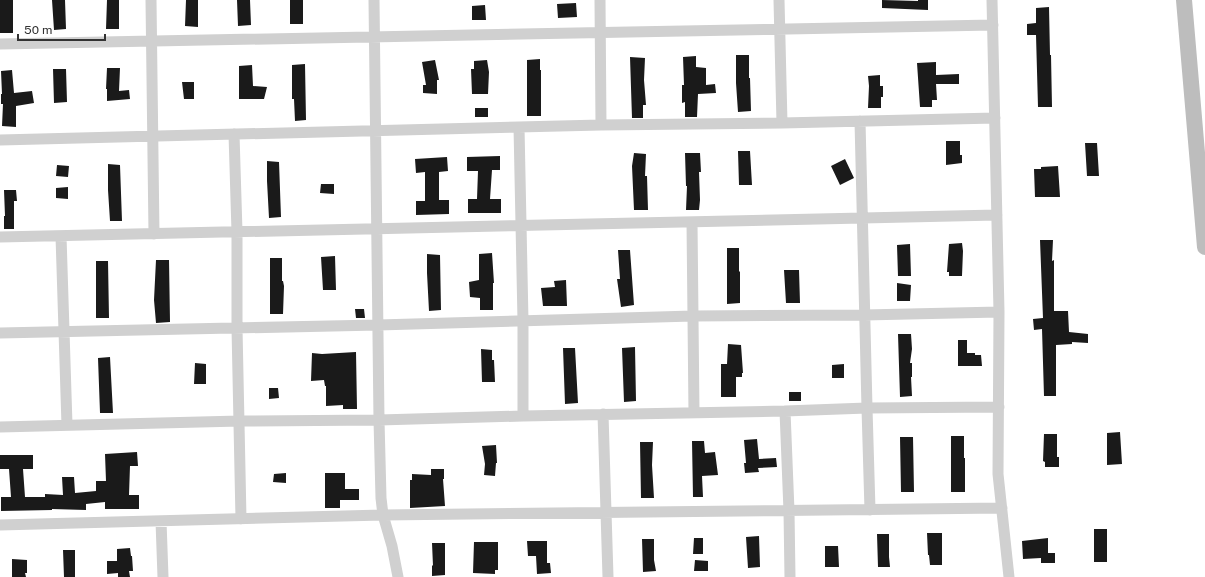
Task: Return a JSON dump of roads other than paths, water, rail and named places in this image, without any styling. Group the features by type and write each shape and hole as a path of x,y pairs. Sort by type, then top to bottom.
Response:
{"main road":[{"path":"1184,0 1205,247"}],"street":[{"path":"151,0 154,234"},
{"path":"374,0 381,498 383,515 392,546 398,577"},
{"path":"600,0 601,125"},
{"path":"779,0 782,123"},
{"path":"992,0 999,312 998,474 1009,577"},
{"path":"0,44 993,25"},
{"path":"0,140 601,125 782,123 995,118"},
{"path":"860,121 870,510"},
{"path":"1195,125 1205,146"},
{"path":"519,127 523,321 523,416"},
{"path":"234,134 237,232 237,328 241,518"},
{"path":"0,237 997,216"},
{"path":"692,222 694,413"},
{"path":"61,236 67,425"},
{"path":"0,333 378,325 693,316 864,315 999,312"},
{"path":"0,427 240,421 379,420 867,408 999,408"},
{"path":"785,411 790,510 790,577"},
{"path":"603,414 608,577"},
{"path":"0,526 383,515 1002,508"},
{"path":"161,522 163,577"}]}
